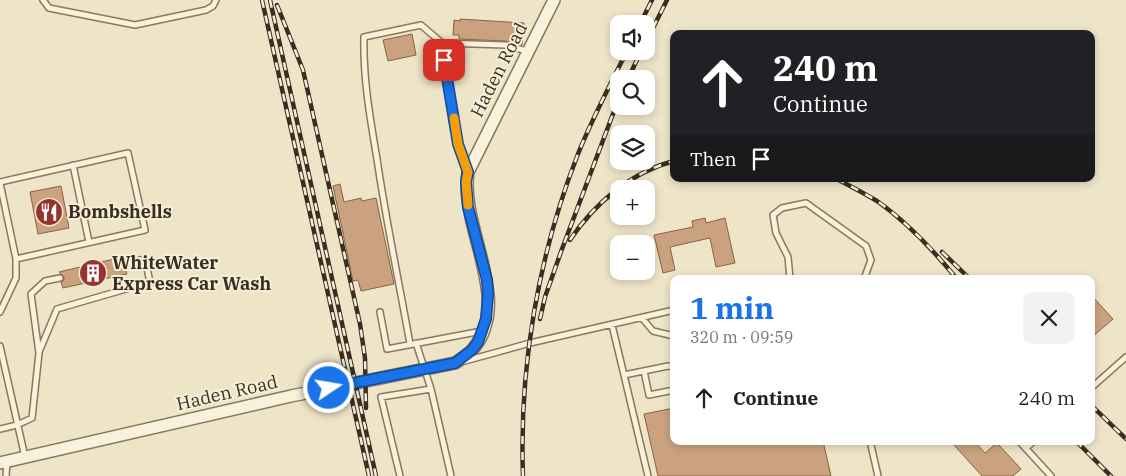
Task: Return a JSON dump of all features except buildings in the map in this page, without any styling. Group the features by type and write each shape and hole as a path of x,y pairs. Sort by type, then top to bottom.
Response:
{"street":[{"name":"Haden Road","path":"3,462 291,396 424,371 455,363 472,350 483,331 488,308 488,294 487,280 468,207 466,182 468,172 554,0"}],"lane":[{"path":"43,0 49,8 135,25 206,10 213,6 216,0"},
{"path":"451,476 431,389 413,344 384,207 366,95 363,58 364,37 421,25 442,43 505,45 528,51"},
{"path":"442,43 458,144 468,172"},
{"path":"0,312 16,278 16,259 0,182 128,153 145,230 16,259"},
{"path":"73,165 89,242"},
{"path":"790,275 788,256 776,233 773,215 782,208 806,203 866,246 871,260 865,275"},
{"path":"39,353 57,309 150,282 145,259 124,264"},
{"path":"0,429 17,425 32,418 39,353 31,294 45,281 60,278"},
{"path":"455,363 530,343 670,311"},
{"path":"380,312 387,349 483,331"},
{"path":"642,318 653,331 670,335"},
{"path":"612,325 648,476"},
{"path":"0,346 25,458"},
{"path":"1095,384 1126,357"},
{"path":"624,375 670,366"},
{"path":"644,371 649,395 670,391"},
{"path":"400,476 381,397 431,389"},
{"path":"871,445 878,476"},
{"path":"1023,445 1051,476"},
{"path":"1026,448 1029,445"},
{"path":"3,462 6,476"}],"railway":[{"path":"262,0 369,476"},
{"path":"270,0 376,476"},
{"path":"644,15 652,0"},
{"path":"655,24 667,0"},
{"path":"277,5 303,70 360,324 365,358 366,408"},
{"path":"523,476 524,394 534,312 542,272 552,232 578,154 622,60"},
{"path":"632,70 637,60"},
{"path":"540,319 545,297 562,249 613,115"},
{"path":"570,240 590,214 615,191 643,173 670,162"},
{"path":"842,182 877,201 899,218 953,275"},
{"path":"942,252 966,275"},
{"path":"1095,409 1126,439"},
{"path":"1080,445 1111,476"}],"slow traffic":[{"path":"454,118 458,144 468,172 466,182 468,205"}],"place":[{"name":"Bombshells","path":"49,212"},
{"name":"WhiteWater Express Car Wash","path":"93,273"}],"route":[{"path":"329,388 424,371 455,363 472,350 483,331 488,308 487,280 468,207 466,182 468,172 458,144 444,60"}]}
